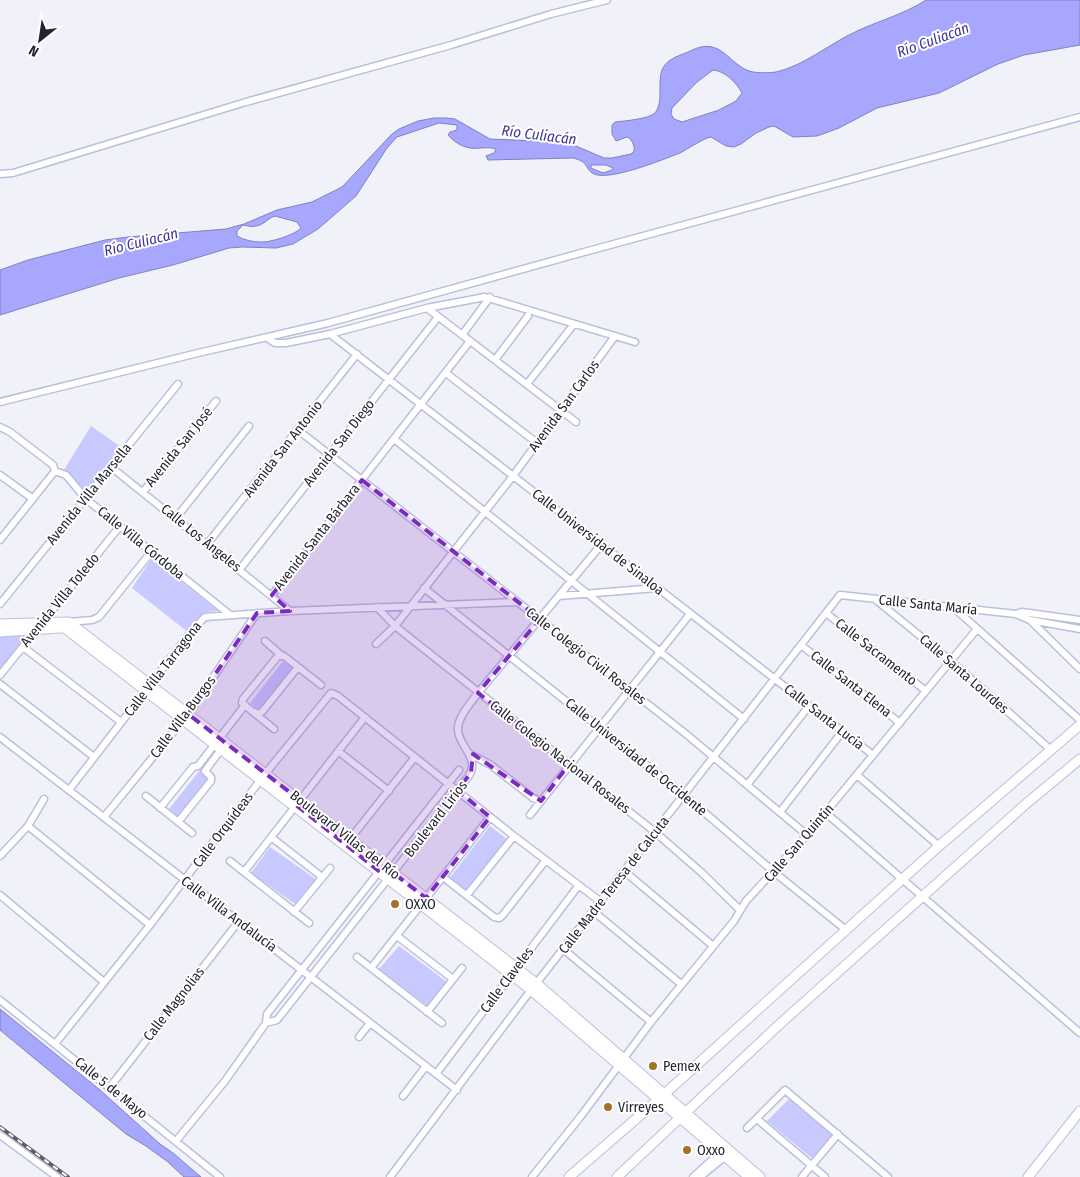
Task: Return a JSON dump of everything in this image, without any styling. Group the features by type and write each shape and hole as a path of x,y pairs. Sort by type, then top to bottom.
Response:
{"street":[{"path":"0,174 13,172 256,99 451,45 550,14 607,0"},
{"path":"0,402 267,338 419,299 1080,117"},
{"path":"267,338 275,343 283,344 330,334 426,308 475,298 490,297 636,342"},
{"path":"462,335 490,297"},
{"path":"426,308 576,422"},
{"path":"495,360 528,316"},
{"name":"Avenida San Diego","path":"240,569 438,317"},
{"path":"527,384 574,324"},
{"name":"Calle Universidad de Sinaloa","path":"330,334 775,679"},
{"name":"Avenida San Carlos","path":"376,644 395,626 485,512 616,336"},
{"name":"Avenida Santa Bárbara","path":"272,595 470,341"},
{"name":"Avenida San Antonio","path":"208,544 357,354"},
{"path":"446,373 537,443"},
{"name":"Avenida Villa Marsella","path":"0,604 178,384"},
{"name":"Avenida San José","path":"143,492 216,401"},
{"path":"176,518 249,426"},
{"name":"Calle Villa Córdoba","path":"0,427 10,432 53,465 55,471 66,474 86,499 229,614"},
{"name":"Calle Colegio Civil Rosales","path":"298,430 714,757 807,836"},
{"path":"394,439 744,719"},
{"name":"Calle Los Ángeles","path":"111,467 290,610"},
{"path":"0,540 55,471"},
{"path":"0,474 33,499"},
{"path":"0,526 7,531"},
{"name":"Avenida Villa Toledo","path":"0,675 120,526"},
{"path":"541,801 534,798 491,765 470,754 460,741 458,727 462,716 478,693 601,545"},
{"path":"68,622 92,620 99,617 152,551"},
{"name":"Calle Universidad de Occidente","path":"424,588 684,795 774,872 846,930"},
{"path":"559,596 656,588"},
{"name":"Calle Santa María","path":"840,595 1080,620"},
{"name":"Calle Madre Teresa de Calcuta","path":"390,1177 534,986 840,595"},
{"name":"Calle Santa Lourdes","path":"876,599 951,661 1050,750"},
{"name":"Calle Villa Tarragona","path":"69,790 202,618 229,614 290,610 518,602"},
{"name":"Calle Colegio Nacional Rosales","path":"376,607 395,626 478,693 655,832 702,873 740,910"},
{"path":"954,608 1080,720"},
{"name":"Calle Villa Burgos","path":"104,817 186,717 257,613"},
{"name":"Calle Sacramento","path":"826,613 926,691"},
{"path":"1019,613 1030,620 1080,669"},
{"path":"530,815 690,614"},
{"path":"1030,620 1080,629"},
{"name":"Boulevard Villas del Río","path":"0,632 68,622 186,717 534,986 662,1096 725,1152 749,1177"},
{"name":"Boulevard Villas del Río","path":"0,624 65,628 148,687"},
{"name":"Calle San Quintín","path":"532,1177 581,1116 651,1022 712,945 734,921 740,910 807,836 977,629"},
{"path":"265,641 278,656 298,667 321,685"},
{"name":"Calle Santa Elena","path":"801,645 900,723"},
{"path":"23,647 121,722"},
{"path":"274,729 242,703 243,699 278,656"},
{"path":"254,712 257,714 262,712 298,667"},
{"name":"Calle Santa Lucía","path":"775,679 873,755"},
{"path":"0,684 94,757"},
{"name":"Calle Orquídeas","path":"55,1044 150,925 328,695 333,693 338,696 364,717"},
{"path":"178,822 211,781 212,777 205,771 245,705"},
{"path":"747,784 809,706"},
{"path":"244,872 364,717 600,902"},
{"path":"569,1177 662,1096 939,846 1080,725"},
{"path":"780,812 842,732"},
{"name":"Calle Villa Andalucía","path":"0,738 457,1090"},
{"path":"160,808 193,767 198,766 221,743"},
{"path":"338,751 388,790"},
{"name":"Boulevard Lirios","path":"266,1023 277,1020 471,773 470,754"},
{"path":"350,839 415,757"},
{"path":"617,1177 782,1022 1027,803 1080,759"},
{"name":"Boulevard Lirios","path":"176,1141 225,1081 266,1023 268,1014 459,770"},
{"path":"857,775 939,846"},
{"path":"146,796 192,833"},
{"path":"0,856 28,826 44,799"},
{"name":"Boulevard Villas del Río","path":"298,803 350,839 382,869"},
{"path":"826,813 1080,1033"},
{"path":"371,968 490,817"},
{"path":"28,826 150,925"},
{"path":"467,895 514,836"},
{"path":"271,837 322,877"},
{"path":"443,876 499,918 546,860"},
{"path":"230,861 309,923"},
{"path":"294,912 330,868"},
{"path":"624,871 712,945"},
{"name":"Calle Claveles","path":"436,1074 579,885"},
{"path":"0,895 104,982"},
{"path":"593,911 681,984"},
{"name":"Calle Magnolias","path":"110,1087 239,921"},
{"path":"397,936 453,979"},
{"path":"563,949 651,1022"},
{"path":"356,957 442,1023"},
{"path":"427,1012 462,968"},
{"name":"Calle 5 de Mayo","path":"0,1000 220,1177"},
{"path":"359,1038 370,1023"},
{"path":"402,1096 426,1066"},
{"path":"747,1128 785,1090 888,1177"},
{"path":"1028,1177 1080,1110"},
{"path":"757,1118 825,1177"},
{"path":"802,1177 838,1134"},
{"path":"0,1135 57,1177"},
{"path":"693,1177 725,1152"},
{"path":"700,1177 725,1152"},
{"name":"Boulevard Villas del Río","path":"725,1152 760,1177"}],"highlighted area":[{"path":"362,480 540,619 478,693 570,763 541,801 473,754 471,773 457,790 490,817 426,898 384,866 380,872 296,805 300,800 188,714 257,613 290,611 272,595"}],"shaded area":[{"path":"91,426 124,449 86,496 64,470"},
{"path":"152,558 218,611 206,612 189,633 132,588"},
{"path":"26,635 0,669 0,636"},
{"path":"283,661 294,669 260,711 250,703"},
{"path":"200,770 211,779 180,819 169,809"},
{"path":"490,826 508,840 466,893 448,880"},
{"path":"270,847 317,880 298,906 251,873"},
{"path":"399,946 447,982 429,1007 379,969"},
{"path":"789,1099 833,1136 814,1160 767,1121"}],"water":[{"name":"Río Culiacán","path":"926,0 1080,0 1080,45 1024,55 998,64 939,93 877,108 839,128 817,136 793,137 774,126 756,133 734,147 726,146 711,137 680,153 636,169 612,175 594,174 582,161 573,158 488,160 486,156 494,153 496,149 462,146 448,135 450,132 457,130 457,125 439,123 397,137 387,148 356,196 318,229 293,244 276,248 229,248 173,265 119,278 0,315 0,270 28,260 105,240 226,229 244,224 277,210 312,202 342,187 392,134 418,121 434,118 455,119 490,139 561,142 604,158 631,154 634,151 632,141 627,137 616,141 612,134 612,125 615,122 642,118 655,113 659,102 662,69 675,57 709,46 716,48 746,70 758,73 776,72 796,65 853,33","holes":["713,70 726,75 737,85 742,93 736,101 719,110 682,122 674,119 671,114 672,108 697,82","591,165 606,165 613,168 603,173 591,168","273,217 297,222 301,228 288,236 264,242 243,239 237,236 237,231 243,225 259,225"]},
{"path":"0,1009 100,1090 160,1144 201,1177 184,1177 168,1162 126,1134 0,1030"}],"railway":[{"path":"0,1127 68,1177"}],"place":[{"name":"OXXO","path":"395,904"},
{"name":"Pemex","path":"653,1066"},
{"name":"Virreyes","path":"608,1107"},
{"name":"Oxxo","path":"687,1150"}]}
